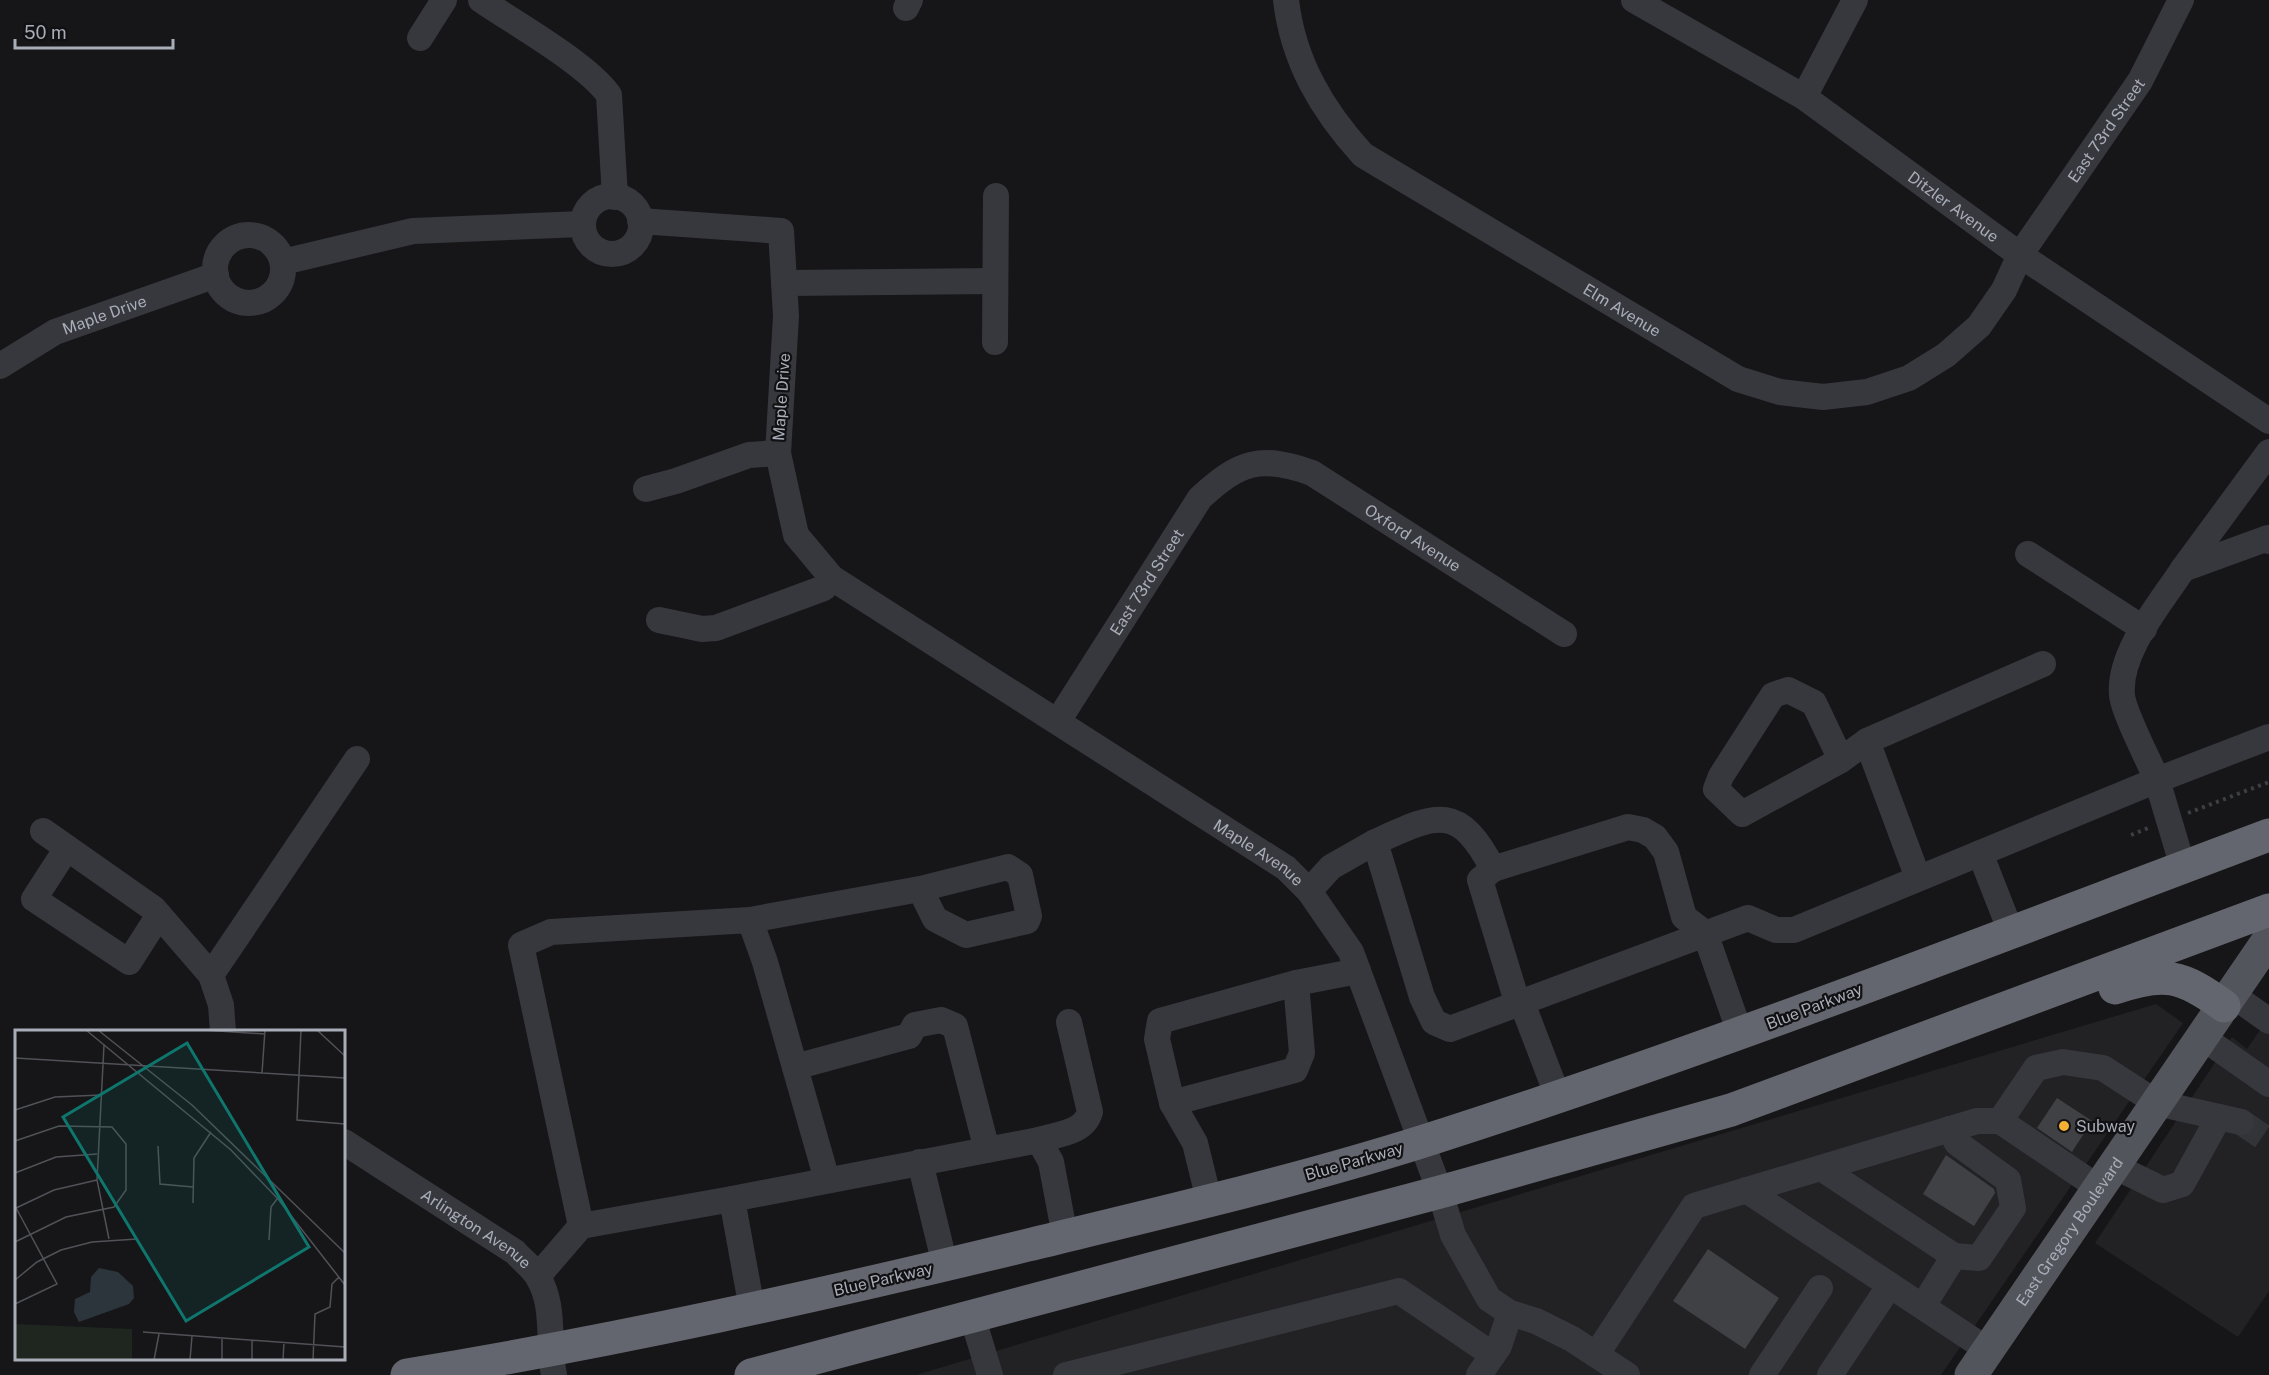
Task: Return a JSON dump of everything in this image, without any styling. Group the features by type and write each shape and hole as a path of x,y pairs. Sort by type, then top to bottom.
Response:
{"highway":[{"name":"Blue Parkway","path":"407,1375 551,1364 753,1309 945,1265 1209,1200 1421,1142 1740,1033 2269,835"},
{"path":"751,1375 1440,1192 1731,1110 2269,910"},
{"path":"1971,1021 2020,1019 2144,978 2160,976 2188,982 2228,1000"}],"main road":[{"name":"East Gregory Boulevard","path":"1980,1362 2269,939"}],"street":[{"path":"420,38 444,0"},
{"path":"481,0 601,83 609,96 615,197"},
{"name":"Elm Avenue","path":"1286,0 1298,54 1312,87 1335,124 1363,155 1738,379 1780,392 1823,397 1867,392 1909,378 1946,356 1979,326 2004,290 2020,255"},
{"name":"Ditzler Avenue","path":"1634,0 1804,97 2020,255 2266,412"},
{"path":"1804,97 1856,0"},
{"name":"East 73rd Street","path":"2020,255 2140,81 2181,0"},
{"path":"995,342 996,196"},
{"path":"606,197 615,197 632,205 640,221 637,240 622,252 613,254 594,249 588,242 582,224 590,206 606,197"},
{"name":"Maple Drive","path":"640,221 781,231 786,316 778,453 796,535 832,578 926,638"},
{"path":"283,262 412,231 582,224"},
{"path":"243,235 264,238 279,252 283,262 283,274 271,294 250,303 238,301 228,295 216,275 215,263 225,244 243,235"},
{"name":"Maple Drive","path":"0,366 55,332 216,275"},
{"path":"784,283 995,280"},
{"path":"2183,867 2157,780 2122,696 2123,670 2144,628 2183,569 2269,452"},
{"path":"646,489 749,455 778,453"},
{"name":"East 73rd Street","path":"1058,721 1200,498 1226,474 1255,464"},
{"name":"Oxford Avenue","path":"1255,464 1287,464 1312,473 1564,634"},
{"path":"2183,569 2268,538 2269,541"},
{"path":"2028,554 2144,628"},
{"path":"659,620 702,629 716,628 824,588 832,578"},
{"name":"Maple Avenue","path":"926,638 1286,868 1309,891 1351,952 1440,1192 1453,1235 1473,1276 1489,1299 1510,1313 1536,1321 1572,1339 1627,1375"},
{"path":"1841,760 1814,703 1788,690 1773,695 1720,776 1716,789 1742,814 1841,760 1868,741 2043,664"},
{"path":"1375,842 1422,997 1434,1022 1450,1029 1748,918 1776,930 1794,930 2269,736"},
{"path":"1868,741 1918,878"},
{"path":"212,975 357,759"},
{"path":"1309,891 1331,867 1375,842 1423,820 1445,819 1472,833 1492,869"},
{"path":"1558,1097 1520,1004 1480,880 1492,869 1628,827 1643,830 1655,837 1666,852 1684,917 1705,933 1740,1033"},
{"path":"43,831 133,893 159,915 212,975 221,1005 223,1030"},
{"path":"67,848 34,899 129,962 159,915"},
{"path":"1980,853 2012,932"},
{"path":"581,1226 521,945 551,932 750,920 920,889"},
{"path":"750,920 765,962 827,1180"},
{"path":"1209,1200 1194,1143 1172,1103 1157,1039 1160,1021 1296,983 1358,971"},
{"path":"1172,1103 1294,1070 1302,1053 1296,983"},
{"path":"2228,1000 2269,1021"},
{"path":"795,1067 909,1036 915,1025 941,1020 955,1026 987,1150"},
{"path":"538,1276 581,1226 1039,1140 1080,1128 1088,1120 1090,1112 1069,1022"},
{"path":"2202,1038 2269,1084"},
{"path":"1596,1355 1694,1206 1977,1121 2000,1120 2106,1177 2163,1190 2182,1184 2230,1119 2157,1103 2103,1068 2063,1062 2036,1068 2000,1120"},
{"path":"1821,1168 1954,1256 1979,1258 2013,1208 2008,1180 1958,1143 1950,1129"},
{"path":"1039,1140 1051,1161 1065,1236"},
{"name":"Arlington Avenue","path":"345,1143 515,1252 538,1276 550,1306 551,1364"},
{"path":"920,1162 945,1265"},
{"path":"1746,1190 1923,1306 1980,1362"},
{"path":"732,1198 753,1309"},
{"path":"1923,1306 1954,1256"},
{"path":"1830,1375 1890,1286"},
{"path":"1762,1375 1820,1288"},
{"path":"1066,1375 1399,1291 1486,1365 1500,1346 1510,1313"},
{"path":"972,1316 990,1375"}],"path":[{"path":"2130,835 2269,782"}],"shaded area":[{"path":"2156,1004 2183,1023 1941,1375 916,1375"},
{"path":"2269,1017 2269,1291 2238,1337 2095,1243 2232,1037 2247,1049"}],"building":[{"name":"Subway","path":"2057,1098 2092,1121 2072,1152 2037,1128"},
{"path":"1946,1155 1994,1189 1995,1193 1974,1226 1923,1194"},
{"path":"1708,1249 1779,1298 1745,1349 1673,1301"}],"tunnel":[{"path":"2241,1122 2269,1141"}],"place":[{"name":"Subway","path":"2064,1126"}]}
